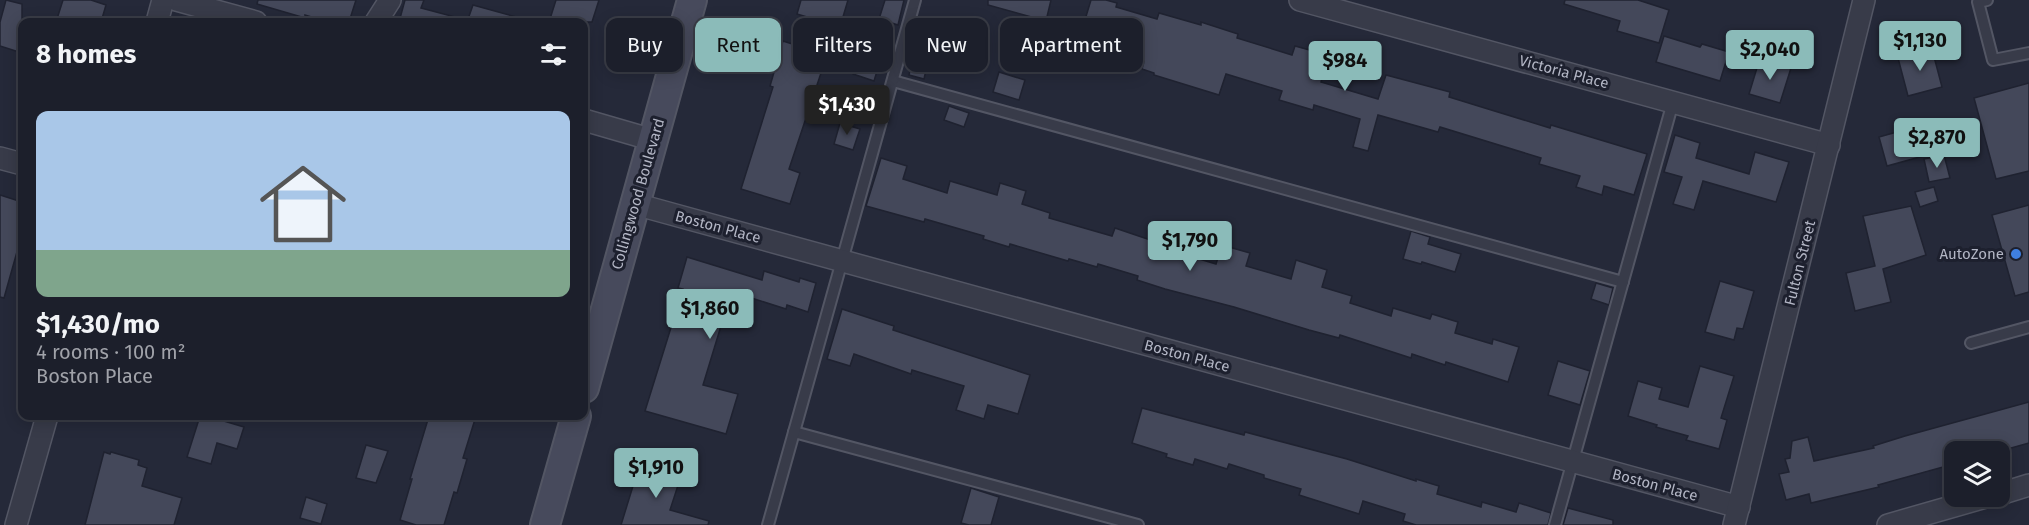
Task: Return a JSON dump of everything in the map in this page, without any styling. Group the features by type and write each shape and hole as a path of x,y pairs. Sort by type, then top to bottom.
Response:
{"main road":[{"name":"Collingwood Boulevard","path":"588,356 592,325 635,204 692,0"},
{"path":"545,525 575,420"}],"street":[{"path":"158,18 163,0"},
{"path":"176,0 241,18"},
{"path":"379,18 390,0"},
{"name":"Victoria Place","path":"1300,0 1829,145"},
{"name":"Fulton Street","path":"1736,516 1864,0"},
{"path":"588,121 653,140"},
{"path":"0,158 18,163"},
{"name":"Boston Place","path":"635,204 1573,463 1736,516"},
{"path":"16,525 47,420"},
{"path":"2010,491 2029,485"},
{"path":"1888,525 1951,507"}],"lane":[{"path":"768,525 915,0"},
{"path":"1987,0 1978,2 1993,60 2029,53"},
{"path":"892,81 1623,282"},
{"path":"1555,525 1673,102"},
{"path":"1971,343 2029,327"},
{"path":"794,432 1138,525"}],"building":[{"path":"6,0 22,4 22,18 18,18 18,52 0,46 0,22"},
{"path":"63,0 91,0 106,5 102,18 57,18"},
{"path":"258,0 356,0 350,18 315,18 305,15 305,18 257,4"},
{"path":"405,0 424,0 421,8 455,17 455,18 400,18"},
{"path":"556,0 599,0 592,22 588,22 588,18 550,18"},
{"path":"801,0 848,0 843,18 810,18 797,14"},
{"path":"885,0 904,0 898,25 893,23 893,18 879,18"},
{"path":"988,0 1051,0 1047,18 1035,18 988,5"},
{"path":"1091,0 1106,0 1117,3 1116,7 1157,19 1159,13 1201,25 1201,22 1238,34 1237,38 1292,55 1295,46 1328,55 1321,82 1378,99 1386,75 1450,92 1449,97 1550,128 1551,125 1647,154 1634,195 1604,186 1602,195 1576,187 1580,176 1539,164 1541,158 1440,127 1438,132 1378,115 1368,151 1353,147 1360,119 1314,105 1313,110 1279,100 1282,91 1226,74 1219,95 1154,75 1143,69 1143,18 1086,18"},
{"path":"1565,0 1638,0 1669,10 1659,43 1617,31 1620,21 1564,4"},
{"path":"473,5 520,18 468,18"},
{"path":"1957,30 1960,48 1940,52 1936,34"},
{"path":"1664,36 1700,47 1702,44 1729,52 1720,81 1656,62"},
{"path":"783,41 793,44 793,72 821,72 789,169 800,173 790,204 741,189 773,87 770,86 774,72 781,72"},
{"path":"1932,49 1942,87 1908,96 1898,58"},
{"path":"1760,58 1791,68 1780,103 1749,94"},
{"path":"854,72 877,72 874,81 853,74"},
{"path":"910,72 926,72 924,79 909,75"},
{"path":"999,72 1025,80 1019,100 993,92"},
{"path":"2029,83 2029,171 1996,179 1974,98"},
{"path":"949,106 969,113 964,127 944,120"},
{"path":"840,123 860,129 853,150 834,144"},
{"path":"1918,126 1927,155 1887,166 1879,137"},
{"path":"1675,135 1700,143 1696,158 1749,174 1755,152 1789,162 1776,202 1703,181 1694,210 1673,204 1682,177 1664,172"},
{"path":"1944,155 1950,178 1929,182 1924,159"},
{"path":"881,158 907,166 903,179 947,193 950,181 997,195 1000,183 1026,191 1022,204 1050,213 1049,218 1112,236 1115,228 1177,249 1176,252 1216,264 1222,245 1250,253 1246,266 1291,279 1296,260 1327,270 1322,287 1352,296 1350,303 1391,316 1393,308 1430,319 1432,314 1458,322 1455,333 1492,344 1493,339 1519,347 1508,382 1446,362 1445,365 1412,354 1411,358 1340,335 1339,338 1165,289 1137,280 1138,276 1098,264 1097,267 1069,259 1068,261 1010,244 1009,247 983,239 984,236 925,219 924,222 866,206"},
{"path":"1934,187 1938,201 1920,207 1915,192"},
{"path":"0,195 18,201 18,248 4,298 0,297"},
{"name":"AutoZone","path":"2029,205 2029,292 2015,296 1992,215"},
{"path":"1911,206 1926,255 1883,269 1891,302 1855,311 1846,273 1875,266 1863,216"},
{"path":"1411,231 1430,237 1428,244 1461,254 1455,272 1403,259"},
{"path":"687,257 762,280 764,271 799,282 800,278 816,283 808,312 787,305 786,309 739,294 735,305 728,303 703,385 738,394 726,434 645,411 683,289 678,288"},
{"path":"1720,281 1754,291 1743,329 1737,328 1734,340 1705,332"},
{"path":"1596,283 1613,288 1609,305 1591,299"},
{"path":"842,309 894,326 893,330 1030,375 1018,414 988,405 984,419 956,410 964,386 912,370 911,374 854,354 850,366 827,359"},
{"path":"1558,361 1590,371 1580,405 1548,395"},
{"path":"1700,366 1734,376 1721,418 1727,420 1719,449 1686,440 1688,436 1628,416 1638,381 1662,388 1659,399 1688,407"},
{"path":"2029,402 2029,443 2010,448 2010,441 1944,441 1944,467 1878,485 1879,487 1811,503 1809,494 1786,500 1779,474 1789,472 1785,459 1790,458 1792,441 1808,437 1814,461 1874,448 1873,446"},
{"path":"1142,408 1244,435 1245,432 1347,459 1416,481 1416,479 1439,486 1437,494 1481,507 1482,502 1516,512 1519,503 1551,513 1548,525 1416,525 1403,521 1405,514 1363,501 1359,514 1299,495 1301,489 1229,464 1227,469 1195,459 1193,465 1132,443"},
{"path":"199,420 220,420 244,427 237,449 217,443 211,464 187,457"},
{"path":"428,420 475,420 463,458 467,459 444,525 416,525 400,520 412,479 410,479"},
{"path":"366,445 388,451 376,483 356,478"},
{"path":"104,452 139,460 138,465 147,468 142,486 182,498 174,525 85,525"},
{"path":"641,460 682,473 670,510 709,521 708,525 621,525"},
{"path":"971,488 999,497 991,525 961,523"},
{"path":"306,497 327,504 321,524 300,518"},
{"path":"1568,508 1613,520 1613,525 1563,525"}],"place":[{"name":"AutoZone","path":"2016,254"}]}
